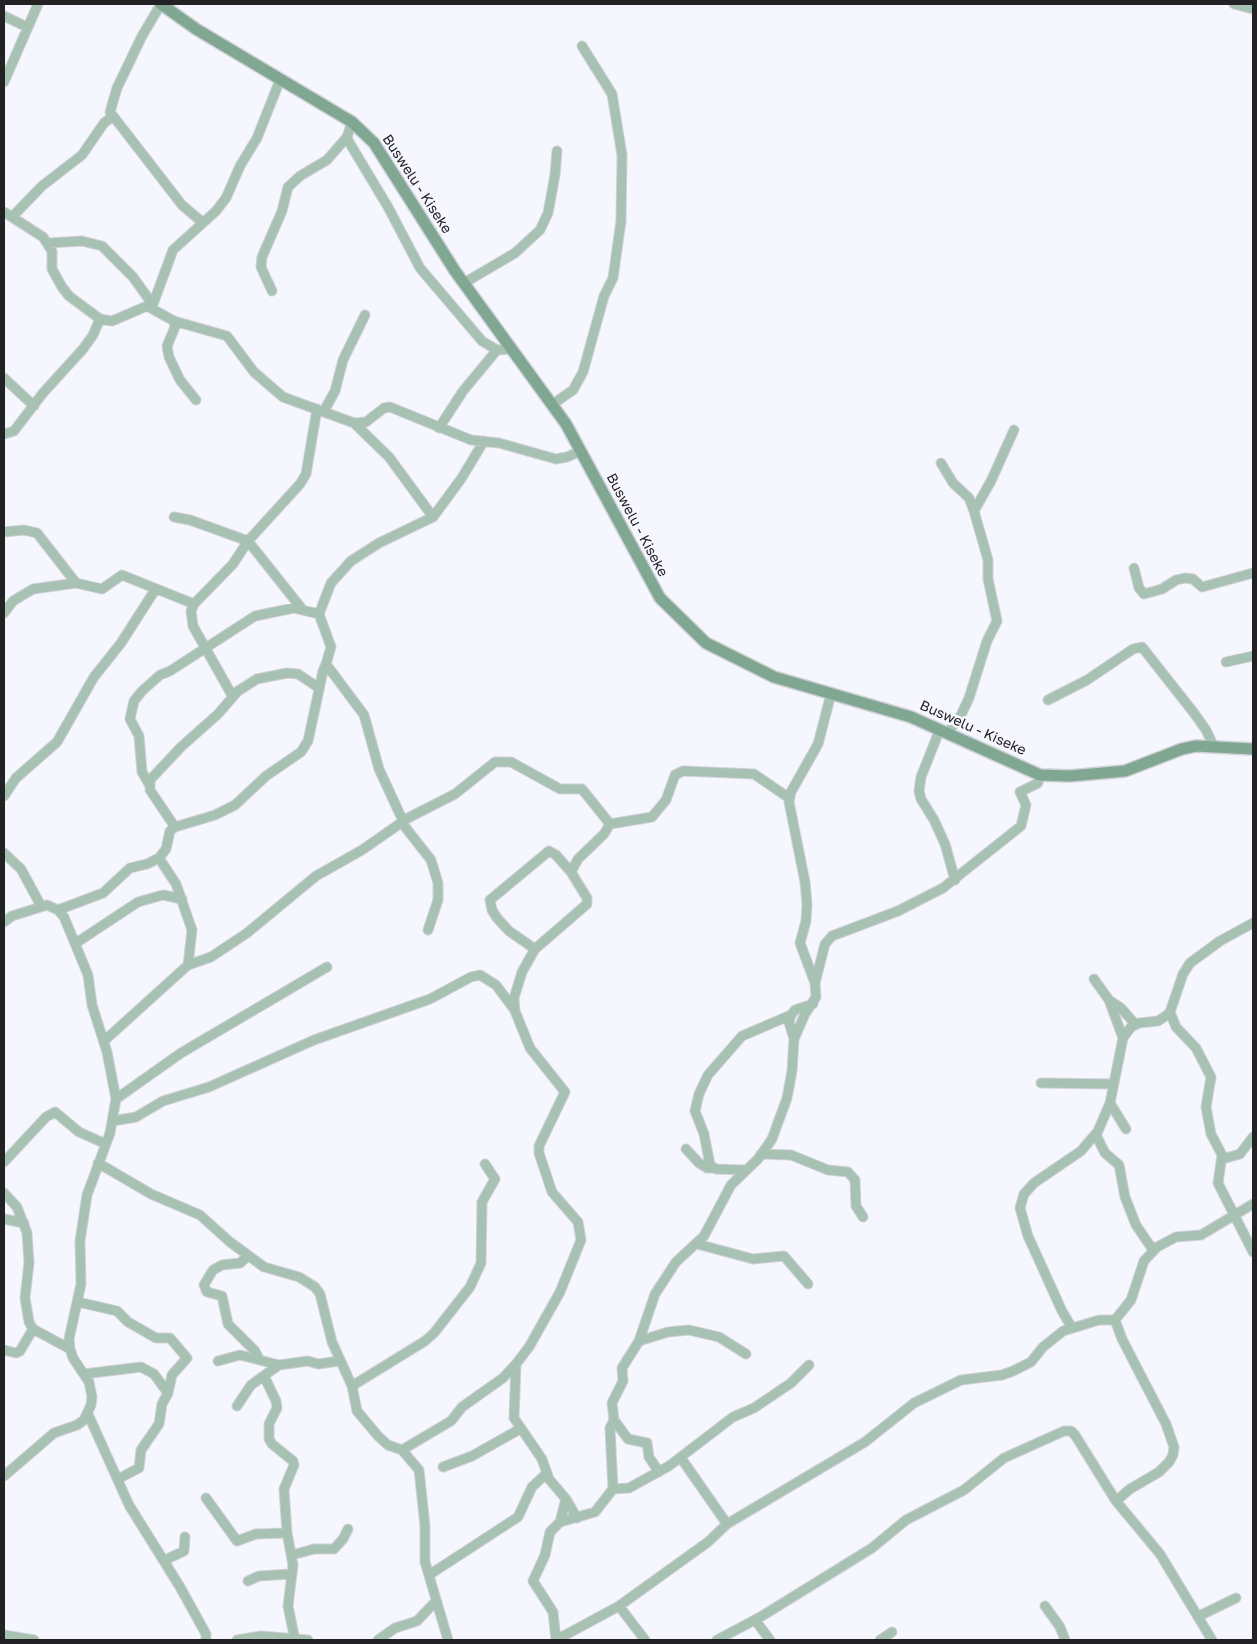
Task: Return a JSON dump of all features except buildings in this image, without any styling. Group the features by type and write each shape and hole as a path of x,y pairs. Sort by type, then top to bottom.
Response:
{"main road":[{"name":"Buswelu - Kiseke","path":"161,4 196,29 352,122 374,143 464,283 553,404 581,451 660,598 706,644 774,677 912,717 1040,775 1070,776 1118,772 1182,749 1196,746 1253,749"}],"street":[{"path":"4,82 38,4"},
{"path":"161,4 142,36 117,88 111,107 112,117 141,150 182,204 202,222"},
{"path":"1234,4 1253,9"},
{"path":"4,16 28,27"},
{"path":"553,404 573,390 583,372 604,296 613,278 621,222 622,155 612,94 582,46"},
{"path":"153,306 167,262 173,250 226,198 240,166 257,138 280,80"},
{"path":"13,216 42,186 82,156 94,136 112,117"},
{"path":"272,291 262,267 262,257 282,211 288,187 300,176 327,160 348,137 352,122"},
{"path":"348,137 420,268 467,326 488,346 498,350 512,349"},
{"path":"464,283 515,253 540,230 548,213 557,151"},
{"path":"4,212 13,216 48,243 52,251 52,269 62,287 69,296 100,319 112,321 143,307 153,306"},
{"path":"48,243 82,241 102,246 133,277 153,306 174,321 228,336 233,340 243,359 267,385 283,397 354,423 388,457 433,517"},
{"path":"233,697 193,626 190,618 194,604 234,564 248,541 300,484 306,474 320,410 336,391 343,360 365,315"},
{"path":"4,434 14,431 43,393 94,334 100,319"},
{"path":"174,321 175,327 167,346 170,357 180,380 196,400"},
{"path":"440,428 463,391 498,350"},
{"path":"4,378 34,406"},
{"path":"354,423 366,422 384,408 390,407 470,440 499,443 556,459 567,458 581,451"},
{"path":"974,511 991,481 1014,430"},
{"path":"58,910 103,893 130,868 147,864 159,858 166,849 170,831 175,826 215,815 235,805 266,776 301,752 308,741 319,688 331,647 319,614 325,594 331,584 351,562 379,543 433,517 461,479 484,441"},
{"path":"941,463 953,483 969,498 974,511 988,560 988,579 996,621 987,641 969,698 961,716 944,730 921,777 919,791 921,799 934,820 945,844 955,880"},
{"path":"174,517 190,520 248,541 302,609"},
{"path":"4,532 24,530 37,533 76,582"},
{"path":"1134,568 1138,588 1144,594 1162,589 1176,580 1185,578 1193,579 1202,587 1253,573"},
{"path":"4,613 13,601 33,589 76,582 102,589 119,577 128,576 155,590 194,604"},
{"path":"4,796 16,778 57,742 94,677 122,643 155,590"},
{"path":"175,826 142,772 140,736 130,719 134,700 160,675 207,648 255,616 280,610 302,609 319,614"},
{"path":"1048,700 1087,680 1133,649 1142,647 1202,724 1214,747"},
{"path":"1226,662 1253,656"},
{"path":"326,664 364,715 379,769 402,822 431,860 438,883 438,900 428,930"},
{"path":"149,784 181,747 213,719 238,691 257,678 298,674 319,688"},
{"path":"794,1039 805,1014 816,997 815,983 800,943 806,920 807,904 802,865 793,829 789,798 818,744 831,694"},
{"path":"104,1041 188,965 211,957 247,933 316,876 362,850 402,822 454,794 495,762 502,760 511,762 560,789 582,789 610,824"},
{"path":"571,872 578,859 604,834 610,824 652,817 666,800 675,775 683,771 754,774 789,798"},
{"path":"815,983 825,944 832,936 898,911 943,888 1023,824 1022,815 1026,805 1020,792 1038,783 1040,775"},
{"path":"515,1011 514,998 516,986 535,948 588,904 587,898 571,872 556,855 549,851 490,900 497,918 509,931 535,948"},
{"path":"4,853 21,869 41,906"},
{"path":"159,858 182,899 192,930 188,965"},
{"path":"76,943 138,902 163,895 182,899"},
{"path":"4,922 47,905 58,910 64,917 88,976 92,1005 104,1041 116,1099 113,1121 87,1195 80,1241 81,1284 70,1339 70,1349 84,1374 92,1397 88,1414 77,1425 54,1433 4,1476"},
{"path":"1072,1328 1062,1311 1028,1236 1020,1208 1024,1194 1029,1188 1081,1150 1096,1135 1110,1103 1123,1038 1135,1024 1158,1021 1170,1012 1183,974 1190,963 1220,940 1253,923"},
{"path":"116,1099 181,1052 327,967"},
{"path":"113,1121 136,1117 175,1097 216,1084 322,1037 430,998 471,977 480,975 496,985 515,1011 530,1048 565,1092 539,1146 539,1152 552,1192 578,1222 581,1240 560,1292 529,1347 516,1364 503,1378 462,1408 451,1421 402,1450"},
{"path":"1094,979 1109,1000 1123,1038"},
{"path":"1109,1000 1121,1008 1135,1024"},
{"path":"658,1472 652,1462 646,1443 628,1439 614,1420 612,1407 615,1394 623,1381 622,1368 644,1329 655,1294 676,1262 697,1244 707,1232 731,1185 761,1154 772,1139 782,1116 792,1071 794,1039 789,1022 791,1015 795,1010 813,1004"},
{"path":"1170,1012 1176,1026 1196,1048 1211,1077 1206,1100 1209,1126 1222,1158 1218,1183 1253,1252"},
{"path":"712,1168 695,1110 703,1084 742,1036 791,1015"},
{"path":"1041,1083 1113,1084"},
{"path":"1110,1103 1126,1129"},
{"path":"4,1162 46,1117 55,1112 79,1132 106,1144"},
{"path":"1096,1135 1105,1154 1119,1165 1124,1197 1136,1225 1152,1250"},
{"path":"1222,1158 1240,1154 1253,1137"},
{"path":"686,1149 698,1163 707,1168 744,1170"},
{"path":"761,1154 791,1155 828,1170 848,1172 855,1180 856,1206 863,1217"},
{"path":"98,1163 151,1194 200,1215 248,1256 264,1266 299,1277 315,1287 320,1294 332,1342 339,1361 352,1386 357,1411 366,1424 388,1445 402,1450 417,1466"},
{"path":"352,1386 425,1341 470,1286 481,1263 482,1202 495,1179 485,1164"},
{"path":"4,1193 16,1206 24,1223 29,1263 25,1298 27,1313 33,1329 70,1349"},
{"path":"1115,1320 1130,1300 1144,1261 1152,1250 1176,1237 1201,1236 1253,1204"},
{"path":"4,1219 24,1223"},
{"path":"697,1244 753,1259 784,1256 790,1260 808,1284"},
{"path":"248,1256 240,1263 222,1265 213,1270 204,1285 207,1292 222,1296 228,1324 255,1352 259,1359"},
{"path":"78,1302 117,1311 128,1322 156,1338 170,1338 187,1358 172,1375 168,1393 162,1404 159,1424 141,1450 139,1468 118,1479"},
{"path":"566,1498 560,1522 550,1532 545,1555 533,1581 552,1612 556,1640 619,1606 708,1542 727,1524 865,1442 914,1403 960,1380 1002,1376 1013,1371 1031,1362 1051,1340 1072,1328 1098,1320 1115,1320"},
{"path":"1115,1320 1122,1339 1166,1424 1174,1447 1169,1462 1159,1472 1130,1489 1116,1501"},
{"path":"4,1350 16,1353 20,1351 33,1329"},
{"path":"644,1329 652,1336"},
{"path":"639,1340 681,1330 696,1330 719,1337 746,1354"},
{"path":"218,1361 240,1355 279,1365 308,1361 318,1364 339,1361"},
{"path":"516,1364 514,1418 542,1459 546,1474 566,1498 577,1518"},
{"path":"237,1406 251,1385 279,1365"},
{"path":"613,1489 628,1488 681,1458 733,1417 754,1408 791,1383 809,1365"},
{"path":"84,1374 141,1367 154,1374 168,1393"},
{"path":"264,1376 276,1401 277,1408 269,1424 269,1439 272,1444 293,1461 294,1465 284,1489 287,1533 292,1555 288,1606 295,1639"},
{"path":"503,1378 515,1384"},
{"path":"88,1414 129,1505 165,1560 206,1637 216,1640"},
{"path":"560,1522 595,1512 613,1489 612,1449 609,1436 614,1420"},
{"path":"443,1467 472,1456 520,1429"},
{"path":"717,1640 755,1620 872,1548 906,1520 964,1490 1004,1458 1061,1432 1071,1431 1116,1501 1151,1541 1199,1616 1212,1640"},
{"path":"413,1443 422,1489 424,1553 435,1602 448,1640"},
{"path":"681,1458 727,1524"},
{"path":"429,1575 518,1517 532,1487 546,1474"},
{"path":"206,1498 237,1541 256,1534 287,1533"},
{"path":"292,1555 314,1549 334,1549 343,1539 348,1529"},
{"path":"165,1560 184,1551 185,1537"},
{"path":"248,1581 259,1576 291,1574"},
{"path":"1199,1616 1236,1598"},
{"path":"378,1640 395,1628 417,1621 435,1602"},
{"path":"619,1606 645,1640"},
{"path":"1045,1606 1060,1628 1065,1640"},
{"path":"755,1620 770,1640"},
{"path":"880,1640 892,1632"},
{"path":"4,1635 34,1640"},
{"path":"237,1640 261,1636 283,1640 308,1640"}]}
